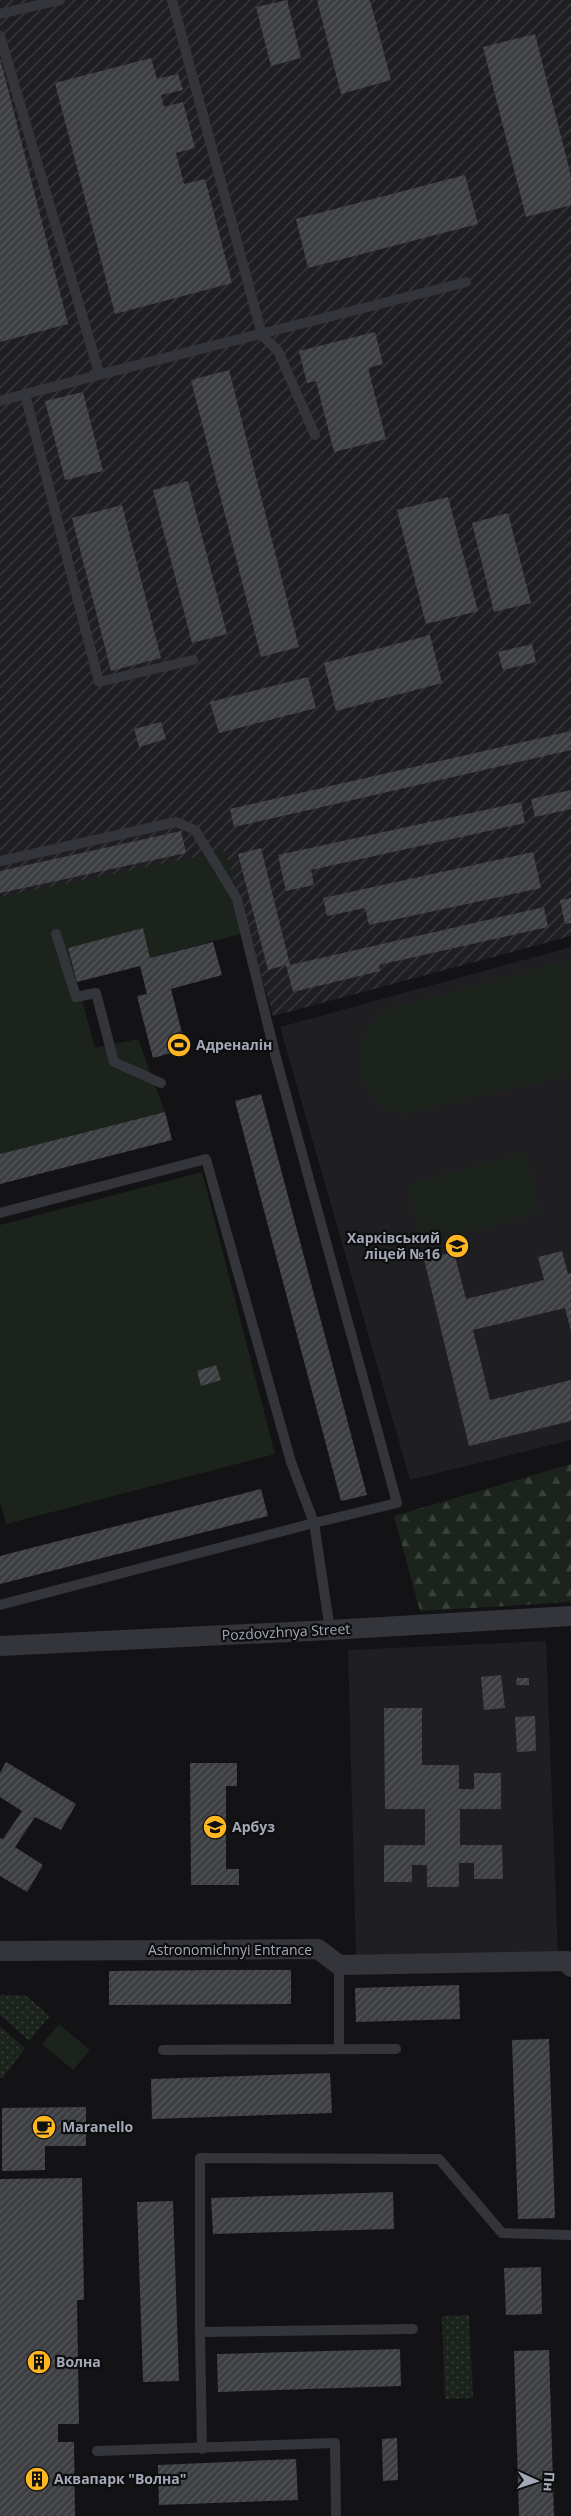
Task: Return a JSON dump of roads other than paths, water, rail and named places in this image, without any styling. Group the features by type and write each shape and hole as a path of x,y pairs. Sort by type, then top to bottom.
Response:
{"street":[{"name":"Pozdovzhnya Street","path":"0,1646 571,1616"},
{"name":"Astronomichnyi Entrance","path":"0,1951 318,1949 339,1965"},
{"path":"339,1965 567,1961 571,1967"}],"lane":[{"path":"0,14 60,0"},
{"path":"172,0 262,335 278,351 315,435"},
{"path":"0,36 99,373"},
{"path":"0,401 99,373 262,335 466,282"},
{"path":"25,394 99,682 193,660"},
{"path":"0,861 176,822 195,830 237,899 275,1054 397,1503 0,1605"},
{"path":"56,934 76,996 96,993 114,1062 161,1083"},
{"path":"0,1213 206,1159 291,1462 314,1523 330,1630"},
{"path":"339,1965 339,2049"},
{"path":"164,2050 396,2049"},
{"path":"202,2449 200,2158 438,2159 502,2234 571,2235"},
{"path":"200,2332 413,2329"},
{"path":"97,2451 202,2449 335,2443 336,2516"}],"place":[{"name":"Адреналін","path":"179,1045"},
{"name":"Харківський ліцей №16","path":"457,1246"},
{"name":"Арбуз","path":"215,1827"},
{"name":"Maranello","path":"44,2127"},
{"name":"Волна","path":"39,2362"},
{"name":"Аквапарк \"Волна\"","path":"37,2479"}]}
